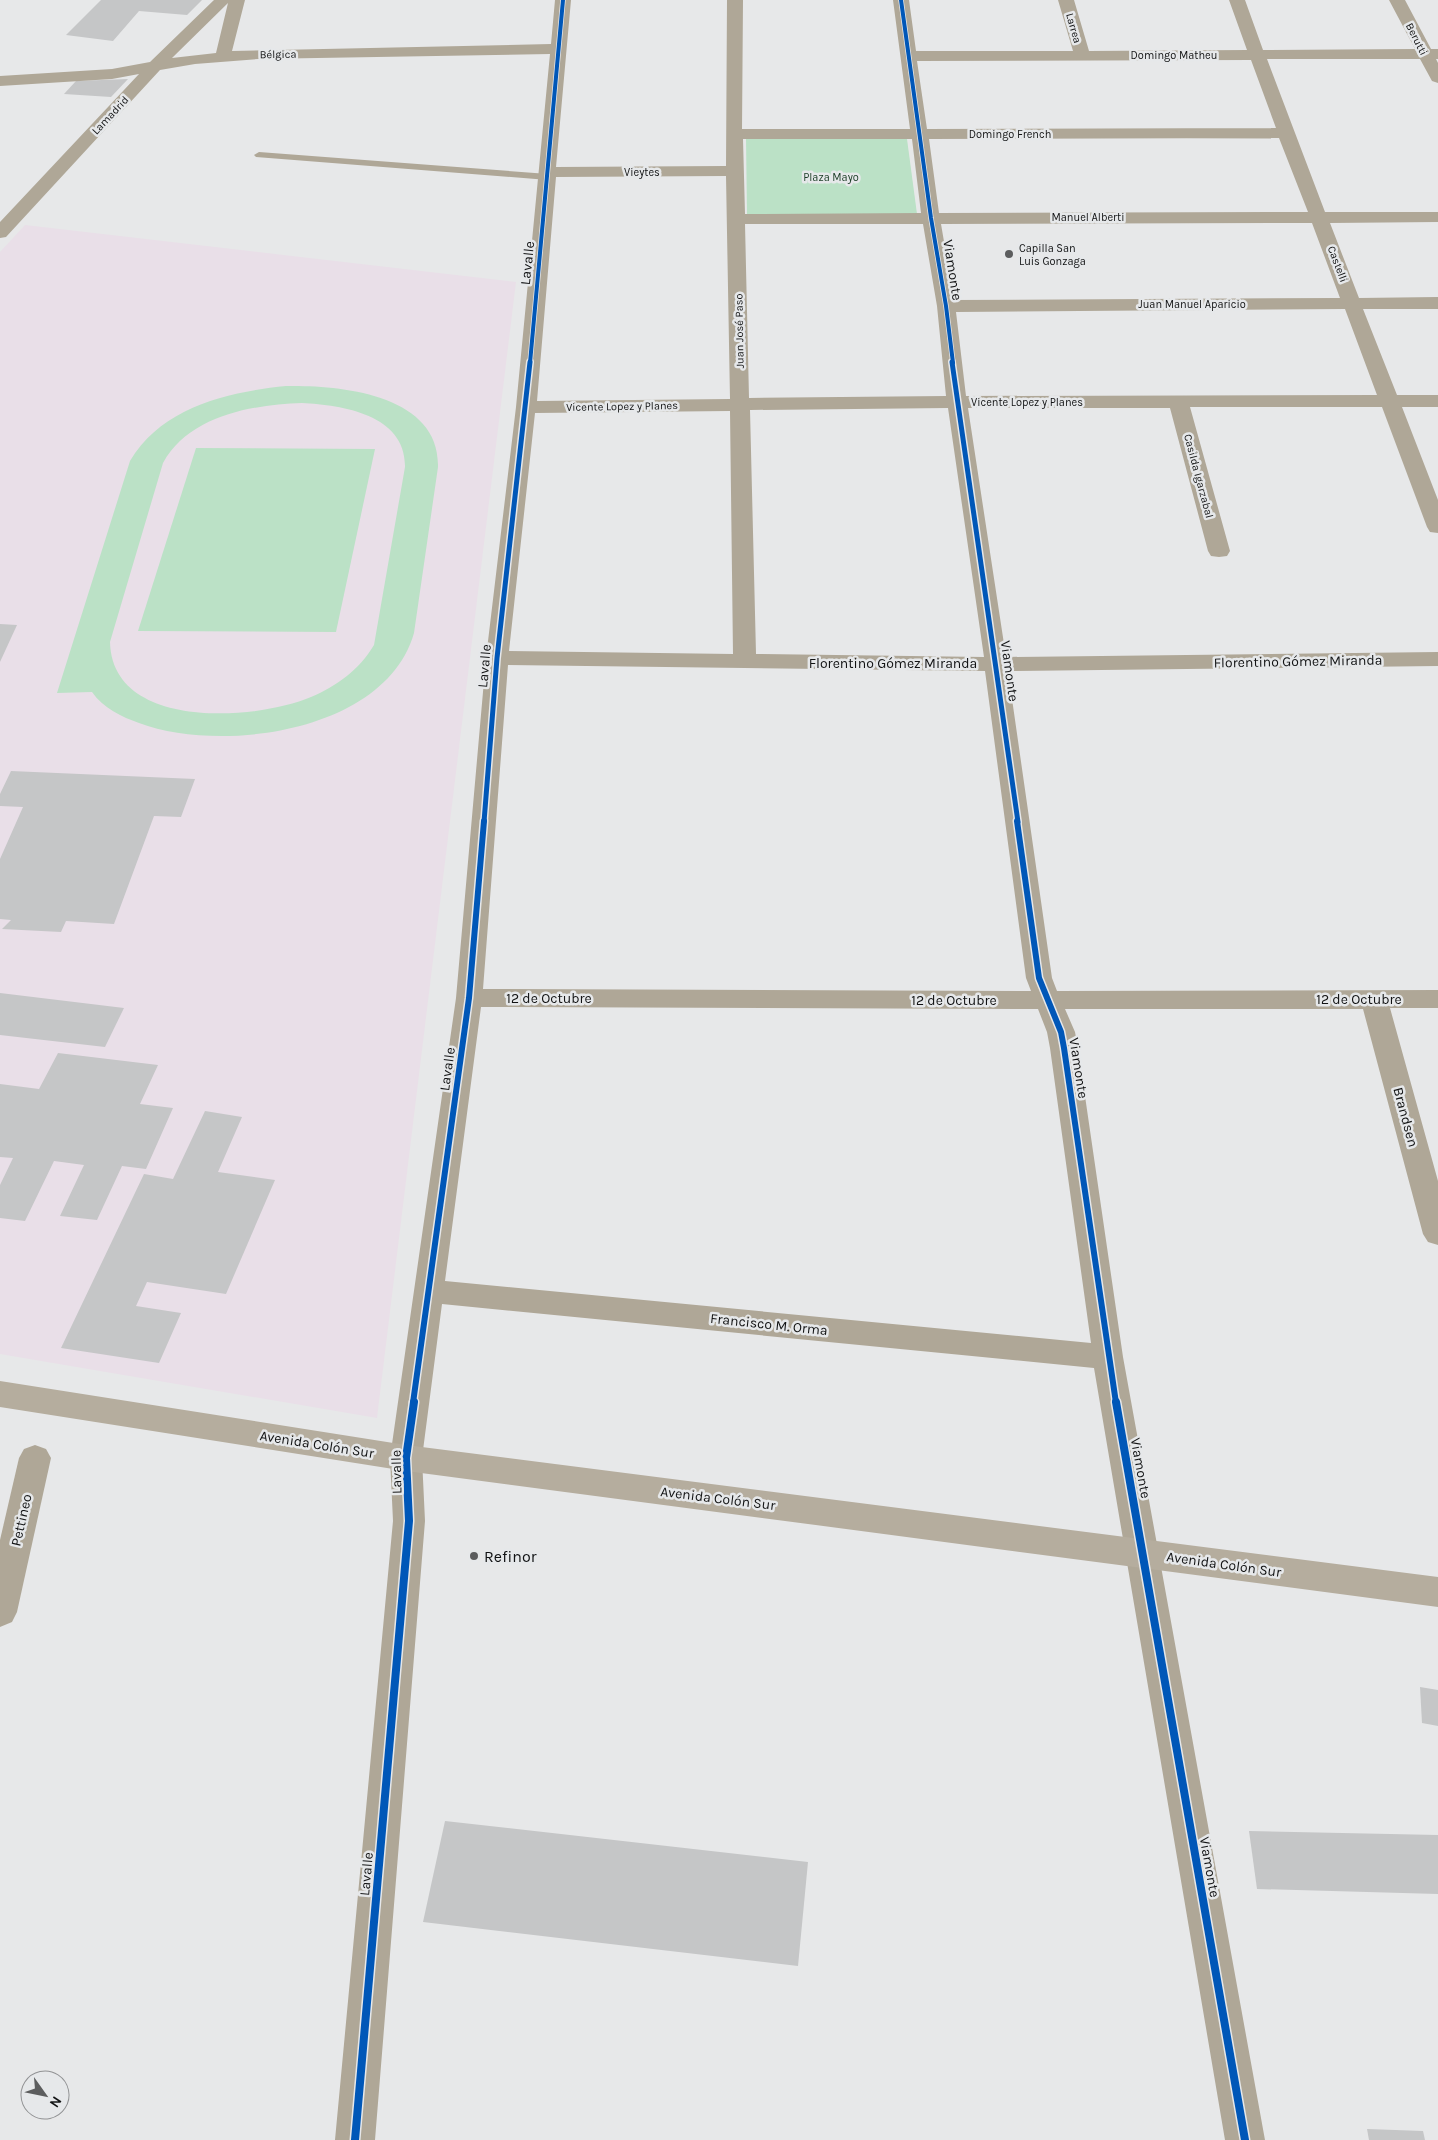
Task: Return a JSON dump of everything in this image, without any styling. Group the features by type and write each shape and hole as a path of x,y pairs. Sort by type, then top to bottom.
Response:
{"main road":[{"name":"Avenida Colón Sur","path":"0,1394 406,1458 1438,1592"}],"street":[{"name":"Lamadrid","path":"3,228 155,66 223,0"},
{"path":"223,56 236,0"},
{"name":"Lavalle","path":"355,2140 409,1521 406,1458 470,998 497,658 526,407 563,0"},
{"name":"Juan José Paso","path":"735,0 734,134 745,662"},
{"name":"Viamonte","path":"902,0 931,218 946,306 957,402 996,664 1039,978 1061,1032 1064,1048 1108,1357 1144,1553 1245,2140"},
{"name":"Larrea","path":"1066,0 1082,55"},
{"name":"Castelli","path":"1237,0 1286,132 1436,516"},
{"name":"Berutti","path":"1397,0 1431,54 1438,78"},
{"name":"Bélgica","path":"0,81 112,74 223,56 558,49"},
{"name":"Domingo Matheu","path":"910,56 1431,54"},
{"name":"Domingo French","path":"734,134 1286,132"},
{"name":"Vieytes","path":"548,174 735,172"},
{"name":"Manuel Alberti","path":"737,219 1438,217"},
{"name":"Juan Manuel Aparicio","path":"946,306 1438,303"},
{"name":"Vicente Lopez y Planes","path":"526,407 957,402 1438,401"},
{"name":"Casilda Igarzabal","path":"1179,402 1219,551"},
{"name":"Florentino Gómez Miranda","path":"497,658 996,664 1438,660"},
{"name":"12 de Octubre","path":"470,998 1438,999"},
{"name":"Brandsen","path":"1374,999 1438,1234"},
{"name":"Francisco M. Orma","path":"429,1291 1108,1357"},
{"name":"Pettineo","path":"0,1612 35,1458"}],"lane":[{"path":"259,155 548,174"}],"shaded area":[{"path":"25,225 516,282 377,1418 0,1354 0,252"}],"green space":[{"name":"Plaza Mayo","path":"746,139 907,139 917,214 747,215"},
{"path":"286,386 333,388 383,399 405,409 423,423 434,443 438,467 414,633 398,667 371,693 337,713 297,727 255,734 213,736 173,732 139,723 120,715 102,703 92,692 57,693 130,461 160,427 178,415 220,398","holes":["302,403 353,410 369,416 384,424 395,435 403,449 405,467 374,645 354,670 330,688 311,697 286,705 256,711 190,712 159,704 134,691 117,671 110,642 163,463 175,447 189,434 206,423 224,416 263,406"]},
{"path":"196,448 375,449 336,632 138,631"}],"building":[{"path":"101,0 202,0 187,15 139,11 113,41 66,35"},
{"path":"128,79 111,97 64,94 76,81"},
{"path":"0,624 17,625 0,662"},
{"path":"11,771 195,779 181,817 154,816 114,924 66,921 61,932 2,929 11,920 0,919 0,859 23,807 0,806 0,794"},
{"path":"0,993 124,1008 105,1047 0,1035"},
{"path":"58,1053 158,1065 140,1104 173,1108 146,1169 122,1166 97,1220 60,1216 84,1165 54,1161 25,1221 0,1218 0,1185 13,1158 0,1157 0,1084 39,1089"},
{"path":"205,1111 242,1117 218,1172 275,1180 226,1294 147,1282 136,1306 181,1313 159,1363 61,1348 144,1174 173,1179"},
{"path":"1420,1687 1438,1690 1438,1726 1422,1723"},
{"path":"445,1821 808,1862 798,1966 423,1922"},
{"path":"1249,1831 1438,1835 1438,1894 1257,1889"},
{"path":"1367,2129 1423,2131 1425,2140 1369,2140"}],"cycle path":[{"path":"355,2140 409,1521 406,1458 469,998 497,658 526,407 563,0"},
{"path":"901,0 931,218 946,306 957,402 996,664 1039,978 1061,1032 1064,1048 1108,1357 1245,2140"}],"place":[{"name":"Capilla San Luis Gonzaga","path":"1009,254"},
{"name":"Refinor","path":"474,1556"}]}
